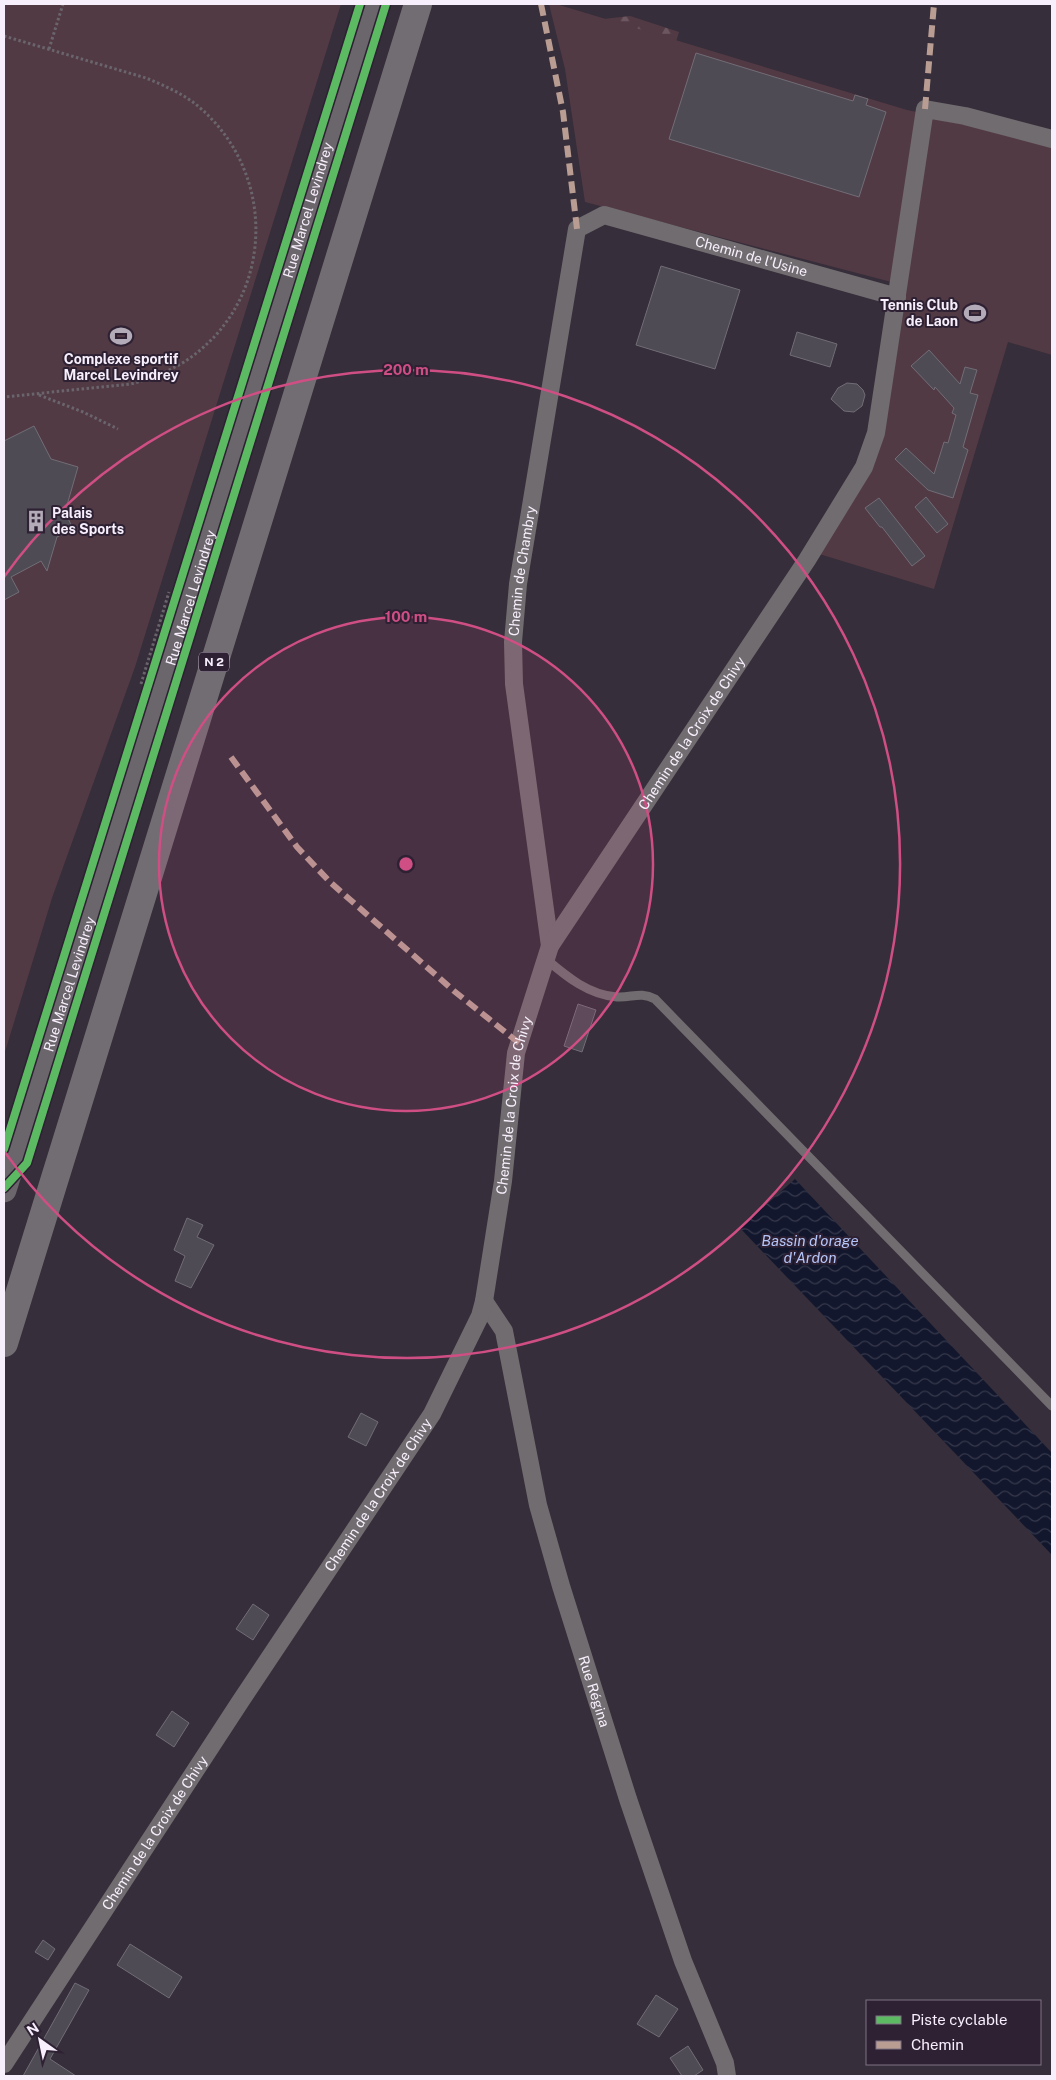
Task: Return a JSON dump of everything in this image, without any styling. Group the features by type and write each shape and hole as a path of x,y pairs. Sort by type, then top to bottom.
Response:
{"main road":[{"name":"N 2","path":"4,1343 418,4"}],"street":[{"name":"Rue Marcel Levindrey","path":"4,1190 176,645 370,4"},
{"name":"Chemin de la Croix de Chivy","path":"4,2064 240,1702 432,1414 480,1316 503,1181 516,1053 548,953 807,560 864,467 876,433 926,109 964,116 1052,139"},
{"name":"Chemin de l'Usine","path":"604,214 898,298"},
{"name":"Chemin de Chambry","path":"548,953 514,684 513,642 518,584 577,229 604,214"},
{"name":"Rue Régina","path":"484,1301 504,1330 538,1506 572,1624 628,1800 680,1952 729,2073"}],"lane":[{"path":"548,953 573,982 598,992 618,997 636,994 648,995 655,999 1052,1406"}],"path":[{"path":"49,49 63,4"},
{"path":"4,36 146,78 166,86 198,106 224,133 242,164 253,199 256,235 251,271 236,306 213,337 184,362 150,379 131,384 4,397"},
{"path":"36,394 83,412 118,429"},
{"path":"146,693 178,589"}],"green space":[{"name":"Complexe sportif Marcel Levindrey","path":"4,4 341,4 135,667 52,898 4,1055"},
{"name":"Tennis Club de Laon","path":"549,4 556,4 907,110 1052,144 1052,355 1008,342 934,589 816,553 875,458 903,285 585,202 565,69"},
{"path":"630,16 679,32 671,57 586,21"}],"water":[{"name":"Bassin d'orage d'Ardon","path":"795,1179 1052,1453 1052,1555 740,1228"}],"building":[{"path":"696,53 853,101 855,95 868,99 866,105 886,112 859,197 669,139"},
{"path":"661,266 740,290 715,369 636,345"},
{"path":"797,332 837,344 830,367 790,355"},
{"path":"929,350 960,384 965,367 977,370 970,393 978,395 963,447 968,450 953,498 928,490 895,459 906,448 934,474 944,442 948,443 956,415 952,413 954,408 935,387 934,390 911,366"},
{"path":"847,383 857,384 865,395 862,406 854,412 844,411 831,399 838,388"},
{"name":"Palais des Sports","path":"34,426 51,459 78,467 65,512 73,529 57,537 47,571 41,561 11,577 19,592 4,600 4,441"},
{"path":"926,497 948,524 937,533 915,507"},
{"path":"879,498 925,556 912,566 865,508"},
{"path":"578,1004 596,1010 582,1052 564,1046"},
{"path":"187,1218 203,1225 197,1237 214,1245 191,1288 175,1281 185,1256 174,1250"},
{"path":"361,1413 378,1422 366,1446 348,1437"},
{"path":"253,1604 269,1615 253,1640 236,1629"},
{"path":"172,1711 189,1723 174,1747 156,1735"},
{"path":"43,1940 55,1949 48,1960 35,1952"},
{"path":"130,1944 182,1977 169,1998 117,1965"},
{"path":"75,1983 89,1990 50,2059 76,2076 23,2076"},
{"path":"656,1995 678,2009 659,2037 637,2024"},
{"path":"688,2046 703,2070 694,2076 682,2076 670,2058"}],"marked path":[{"path":"541,4 563,112 577,229"},
{"path":"925,109 934,4"},
{"path":"231,757 297,847 330,882 454,991 519,1043"}],"cycle path":[{"path":"4,1149 360,4"},
{"path":"4,1188 27,1163 386,4"}],"place":[{"name":"Tennis Club de Laon","path":"975,313"},
{"name":"Complexe sportif Marcel Levindrey","path":"121,336"},
{"name":"Palais des Sports","path":"36,521"}]}
